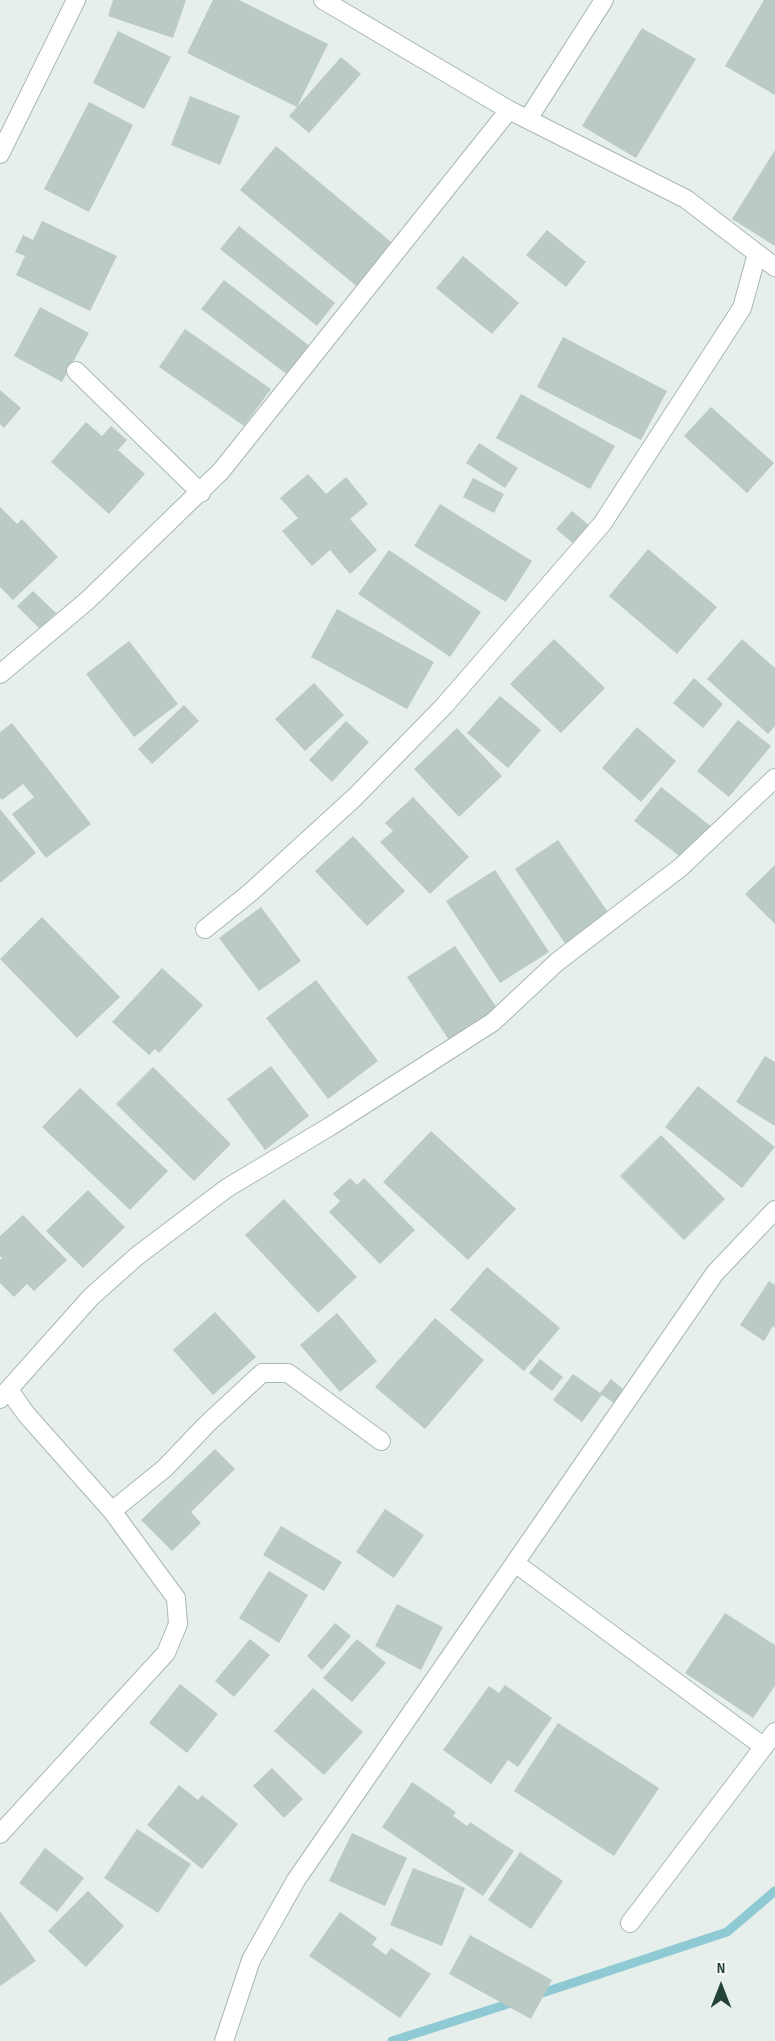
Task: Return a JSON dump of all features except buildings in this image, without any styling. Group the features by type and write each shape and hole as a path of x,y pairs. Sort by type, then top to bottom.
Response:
{"street":[{"path":"0,154 75,0"},
{"path":"323,0 509,110 686,199 775,267"},
{"path":"528,119 604,0"},
{"path":"0,674 88,600 201,493 229,462 509,110"},
{"path":"205,929 252,892 354,798 444,706 602,524 742,308 757,254"},
{"path":"76,371 201,493"},
{"path":"0,1834 166,1653 178,1624 176,1598 112,1511 26,1414 4,1395 91,1297 137,1256 227,1188 329,1127 493,1022 557,962 681,867 775,778"},
{"path":"224,2041 252,1960 296,1880 715,1273 775,1210"},
{"path":"112,1511 165,1468 207,1424 262,1373 288,1373 381,1441"},
{"path":"515,1563 770,1739 630,1923"}],"waterway":[{"path":"536,1995 727,1932 775,1891"},
{"path":"392,2041 514,2002"}]}
